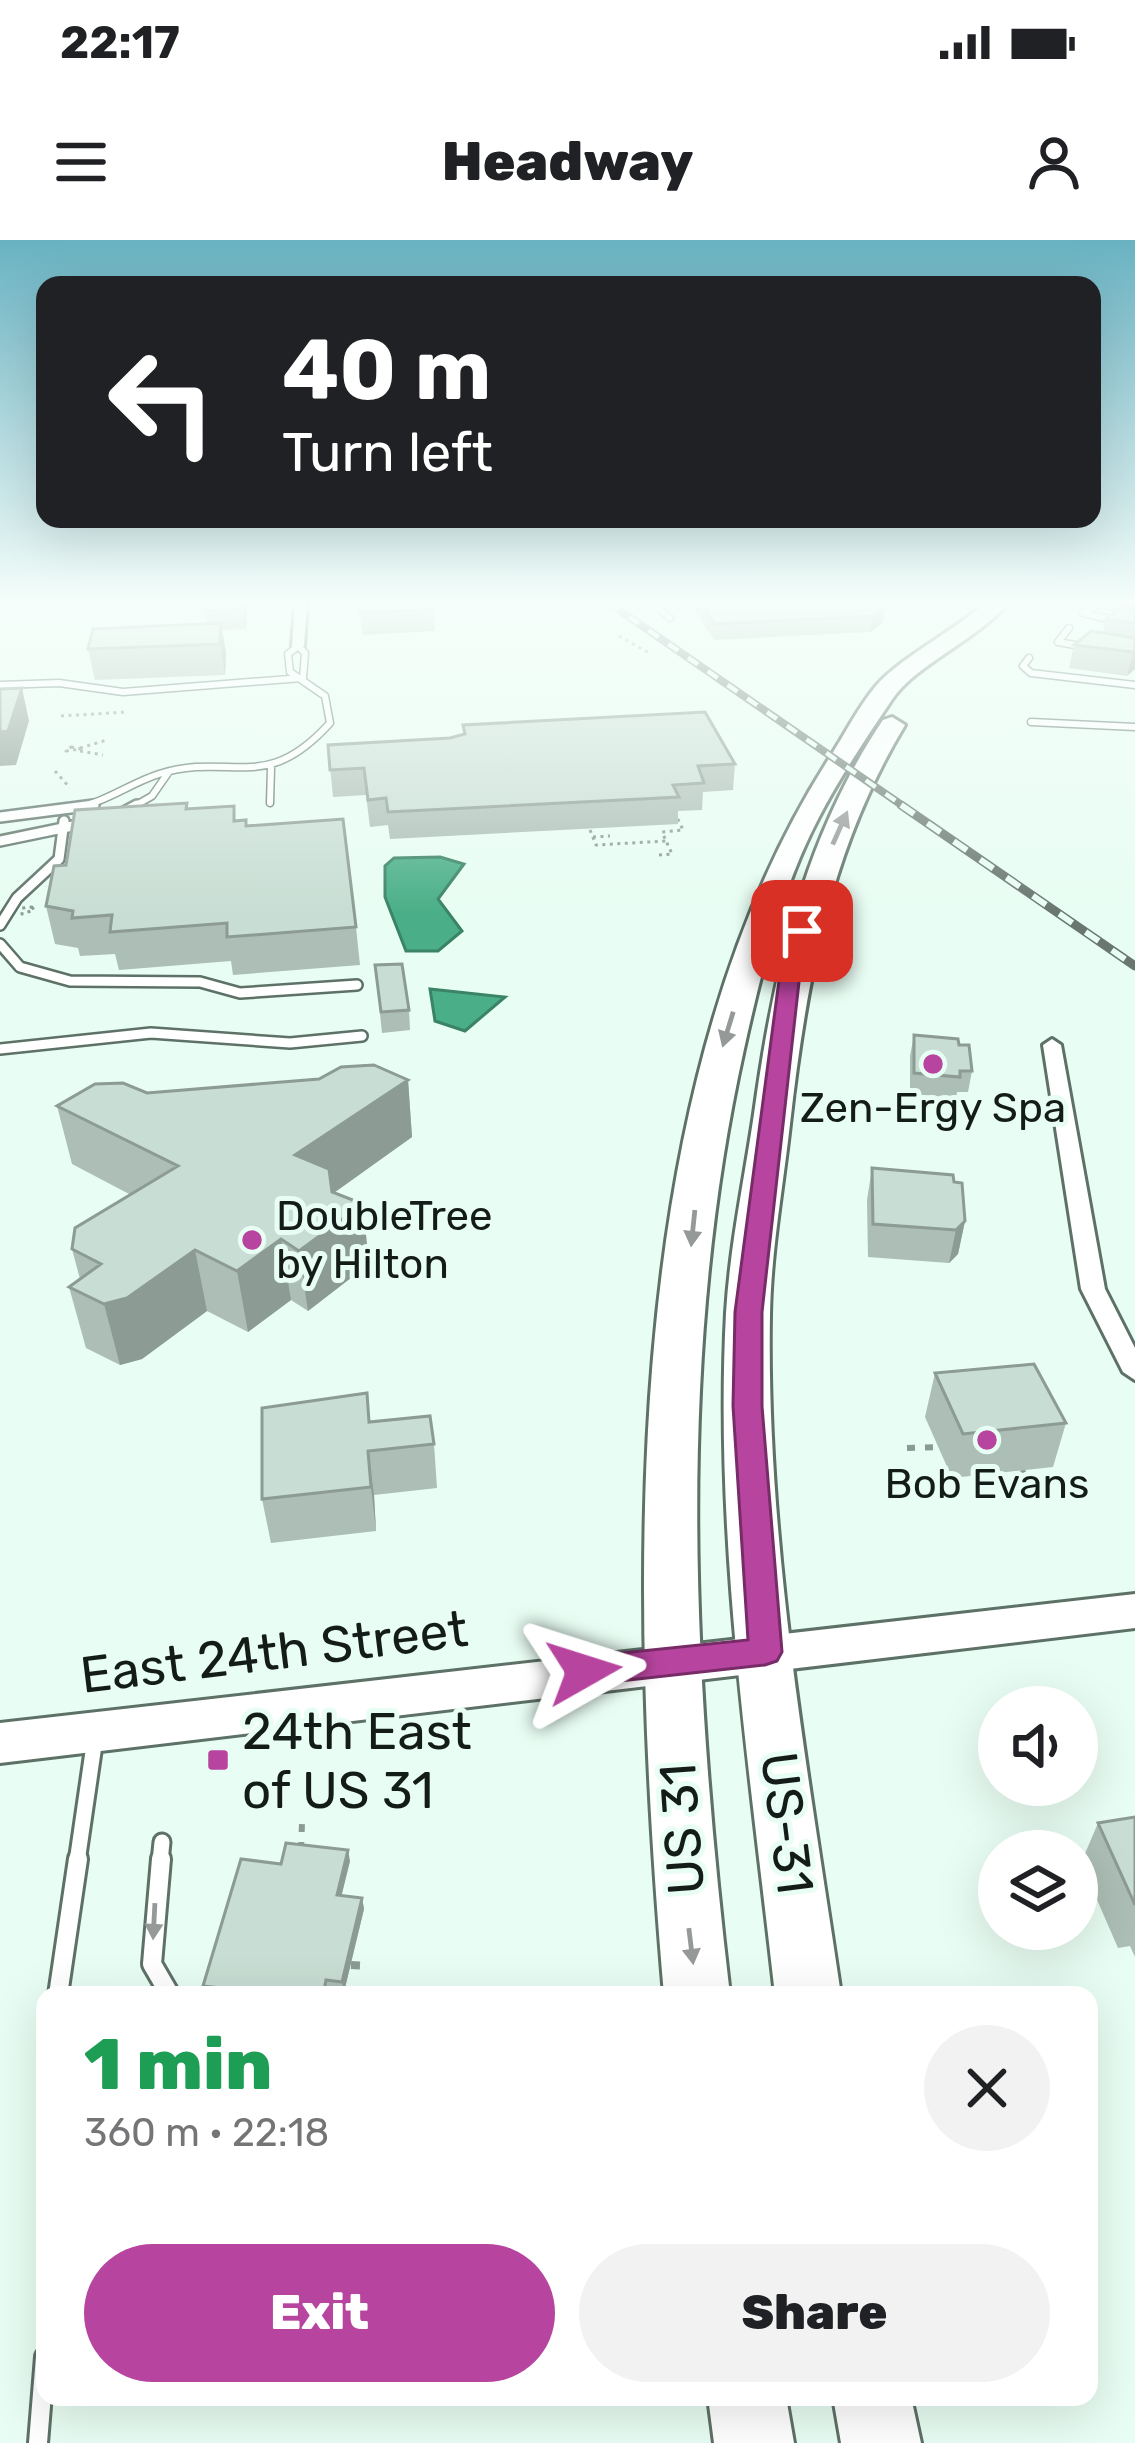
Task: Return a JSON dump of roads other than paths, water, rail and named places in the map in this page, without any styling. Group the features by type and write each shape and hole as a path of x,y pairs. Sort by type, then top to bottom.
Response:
{"highway":[{"name":"US 31","path":"696,1986 670,1662 678,1366 708,1112 724,1040 775,882 815,795 875,706"},
{"name":"US 31","path":"765,1652 747,1406 748,1312 790,973 814,888 876,749 907,706"},
{"path":"708,1112 742,1119 732,1288 748,1312"},
{"name":"US-31","path":"765,1652 807,1986"},
{"path":"748,2406 754,2443"},
{"path":"874,2406 881,2443"}],"street":[{"path":"1052,1045 1094,1289 1135,1372"},
{"name":"East 24th Street","path":"0,1743 1135,1610"}],"lane":[{"path":"0,818 62,811 119,796 165,773 271,768 322,735 332,718 328,706"},
{"path":"1031,722 1135,727"},
{"path":"270,803 271,768"},
{"path":"0,842 102,819 146,801 165,773"},
{"path":"0,925 10,906 57,866 65,826 62,811"},
{"path":"0,944 20,967 70,981 200,982 240,993 357,985"},
{"path":"0,1049 151,1034 290,1042 362,1036"},
{"path":"59,1986 95,1731"},
{"path":"162,1842 152,1964 165,1986"},
{"path":"38,2443 41,2406"}],"railway":[{"path":"758,706 906,808"},
{"path":"901,805 1135,966"}],"place":[{"name":"Zen-Ergy Spa","path":"933,1064"},
{"name":"DoubleTree by Hilton","path":"252,1240"},
{"name":"Bob Evans","path":"987,1440"},
{"name":"24th East of US 31","path":"218,1760"}]}
